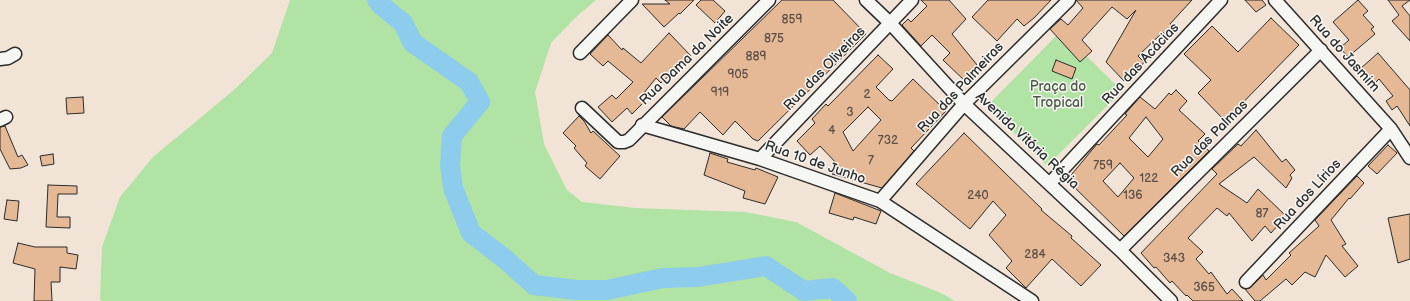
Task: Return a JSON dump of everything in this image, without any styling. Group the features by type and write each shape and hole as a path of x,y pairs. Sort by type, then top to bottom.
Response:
{"street":[{"path":"580,53 632,0"},
{"name":"Rua Dama da Noite","path":"642,125 769,0"},
{"name":"Avenida Vitória Régia","path":"866,0 890,23 964,104 1050,183 1171,301"},
{"name":"Rua das Oliveiras","path":"760,159 912,0"},
{"name":"Rua das Palmeiras","path":"880,201 964,104 1069,0"},
{"name":"Rua das Acácias","path":"1050,183 1221,0"},
{"name":"Rua do Jasmim","path":"1275,0 1391,129 1410,158"},
{"name":"Rua das Palmas","path":"1120,250 1321,50"},
{"path":"0,59 8,58 15,54"},
{"path":"582,108 618,142 629,140 642,125"},
{"name":"Rua 10 de Junho","path":"642,125 760,159 880,201 1032,301"},
{"name":"Rua dos Lírios","path":"1246,282 1391,129"}],"green space":[{"path":"290,0 596,0 575,18 551,43 535,92 544,144 567,190 582,202 635,208 745,212 796,222 890,273 941,293 955,301 102,301 100,299 102,247 120,197 153,157 234,90 272,53"},
{"name":"Praça do Tropical","path":"1061,31 1122,91 1047,166 987,106"}],"building":[{"path":"665,0 694,0 664,27 642,4 670,4"},
{"path":"701,0 713,0 725,11 715,23 696,5"},
{"path":"782,0 833,0 866,34 758,141 753,139 735,121 723,135 700,112 684,129 671,126 662,117"},
{"path":"921,0 949,0 966,19 952,34 982,71 965,81 943,60 950,53 932,35 921,46 902,25 908,19 911,22 927,6"},
{"path":"988,0 1051,0 1024,26 1017,19 997,41 972,17"},
{"path":"1076,0 1192,0 1170,24 1173,27 1166,35 1163,32 1138,56 1144,62 1138,71 1124,81 1106,62 1136,10 1127,19 1112,7 1082,40 1092,51 1080,62 1050,29 1061,19 1068,25 1083,8"},
{"path":"1245,0 1262,0 1266,5 1256,12"},
{"path":"1358,0 1368,11 1363,15 1374,27 1371,29 1375,34 1348,57 1340,48 1349,40 1333,22"},
{"path":"1388,0 1410,0 1402,6 1410,16 1410,41 1392,21 1399,15"},
{"path":"1271,18 1299,45 1225,121 1198,93 1211,80 1184,54 1212,26 1238,52"},
{"path":"669,33 691,56 661,83 656,78 643,94 647,99 632,114 627,108 612,122 598,107 612,95 616,99 633,82 608,61 603,66 590,54 608,35 622,50 623,48 641,63"},
{"path":"1378,53 1410,90 1410,126 1397,106 1392,110 1386,101 1393,96 1379,79 1373,85 1360,69"},
{"path":"878,55 893,69 876,87 889,100 892,101 913,79 946,111 911,148 914,151 882,188 832,174 839,166 820,146 810,155 797,141 815,123 812,119 826,104 828,106","holes":["868,107 881,120 853,151 843,132"]},
{"path":"1056,60 1076,68 1072,79 1052,71"},
{"path":"1176,90 1187,101 1179,110 1205,134 1198,141 1209,151 1124,236 1067,180 1097,144 1099,145 1127,115 1125,114 1140,97 1155,109 1169,93 1171,95","holes":["1146,117 1163,139 1148,157 1129,138","1120,163 1134,178 1118,197 1103,181"]},
{"path":"83,97 84,113 67,114 66,98"},
{"path":"579,116 584,121 591,133 593,131 620,156 600,179 585,166 587,163 574,148 576,146 563,133"},
{"path":"5,126 18,157 22,155 28,165 21,168 10,169 0,149 0,127"},
{"path":"1256,130 1282,162 1286,159 1295,170 1290,175 1292,178 1286,188 1254,157 1219,184 1247,203 1258,189 1286,216 1271,233 1265,226 1252,241 1229,213 1227,216 1217,208 1188,238 1203,252 1196,259 1209,274 1211,272 1227,294 1232,289 1243,301 1193,301 1187,295 1186,296 1172,281 1170,283 1141,253 1217,174 1212,169 1238,144 1241,146"},
{"path":"964,133 1042,209 1041,210 1072,236 1071,238 1101,265 1081,286 1052,259 1026,288 1006,268 1012,261 989,235 1006,215 993,201 970,229 916,184"},
{"path":"1388,145 1397,153 1377,174 1368,166"},
{"path":"710,153 728,159 727,162 755,170 756,168 778,177 765,204 743,198 745,191 704,175"},
{"path":"53,154 54,164 42,166 40,156"},
{"path":"1357,176 1364,183 1350,199 1349,198 1331,220 1346,244 1342,246 1358,266 1345,277 1326,255 1315,277 1305,272 1292,285 1286,279 1260,301 1255,301 1245,289 1251,287 1263,275 1266,280 1291,255 1289,253 1319,226 1315,220"},
{"path":"48,185 77,186 77,194 58,194 57,217 70,217 70,228 46,227"},
{"path":"835,193 881,211 876,224 854,217 853,220 829,213"},
{"path":"7,200 19,201 17,221 4,219"},
{"path":"1410,214 1410,259 1398,263 1388,218"},
{"path":"18,243 35,247 67,247 67,253 78,255 76,269 60,267 60,282 51,282 52,301 34,301 35,269 13,263"}],"waterway":[{"path":"377,0 403,23 413,43 469,82 480,102 452,136 450,165 453,188 471,233 505,259 534,285 576,290 607,290 663,278 698,277 766,266 804,291 833,288 847,301"}]}
